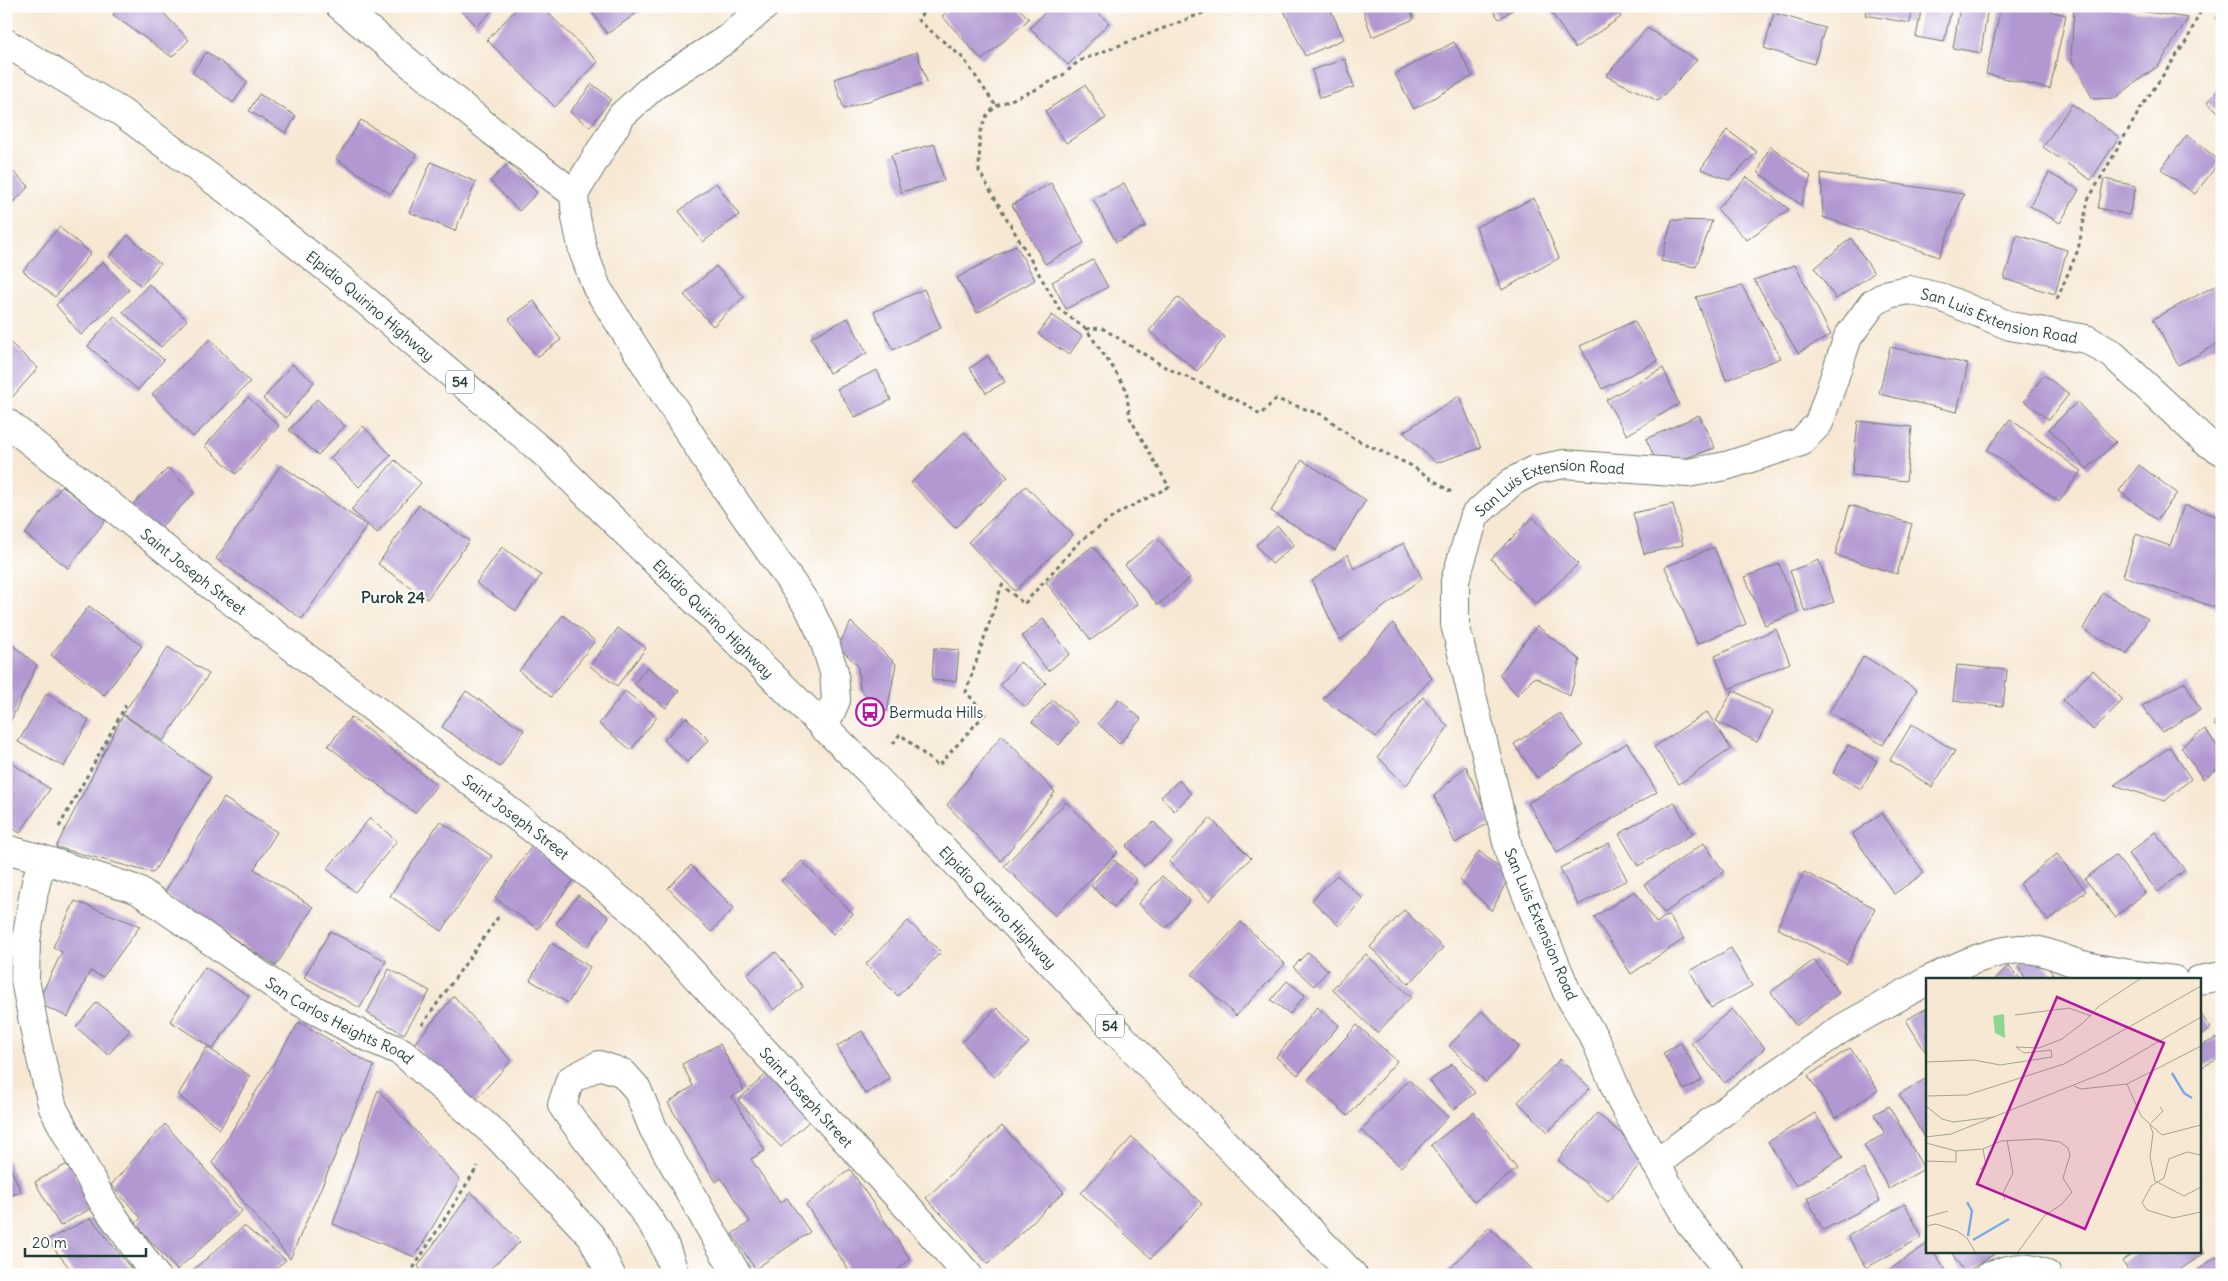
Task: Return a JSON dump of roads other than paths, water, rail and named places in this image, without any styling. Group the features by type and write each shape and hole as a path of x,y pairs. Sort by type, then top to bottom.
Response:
{"main road":[{"path":"340,6 470,113 574,194"},
{"path":"765,6 727,39 655,85 622,114 574,194 576,218 583,251 597,288 712,467 809,608 823,637 834,672 836,700 824,728"},
{"name":"Elpidio Quirino Highway","path":"6,42 121,112 231,193 338,277 551,459 871,773 1115,1030 1353,1275"},
{"name":"San Luis Extension Road","path":"1732,1275 1689,1222 1621,1101 1596,1041 1567,992 1510,855 1455,624 1455,580 1475,515 1512,482 1534,470 1564,464 1688,473 1726,466 1801,442 1819,422 1848,337 1873,303 1888,294 1909,290 1943,298 2010,326 2086,339 2112,354 2205,442 2222,450"},
{"name":"Saint Joseph Street","path":"6,422 209,584 554,846 644,920 968,1275"},
{"name":"San Carlos Heights Road","path":"6,849 138,890 293,998 356,1032 402,1052 497,1136 592,1237 611,1275"},
{"path":"42,859 34,891 26,941 25,980 37,1042 53,1108 103,1202 155,1275"},
{"path":"1933,978 1996,953 2019,949 2037,950 2079,964 2162,978"},
{"path":"2200,980 2222,976"},
{"path":"1656,1164 1744,1096 1841,1029 1926,981"},
{"path":"675,1275 664,1243 621,1181 583,1138 562,1106 570,1080 599,1064 623,1073 637,1089 653,1128 737,1275"},
{"path":"1990,1275 2012,1268 2033,1268 2047,1275"}],"place":[{"name":"Bermuda Hills","path":"870,712"}],"district":[{"name":"Purok 24","path":"393,597"}]}
